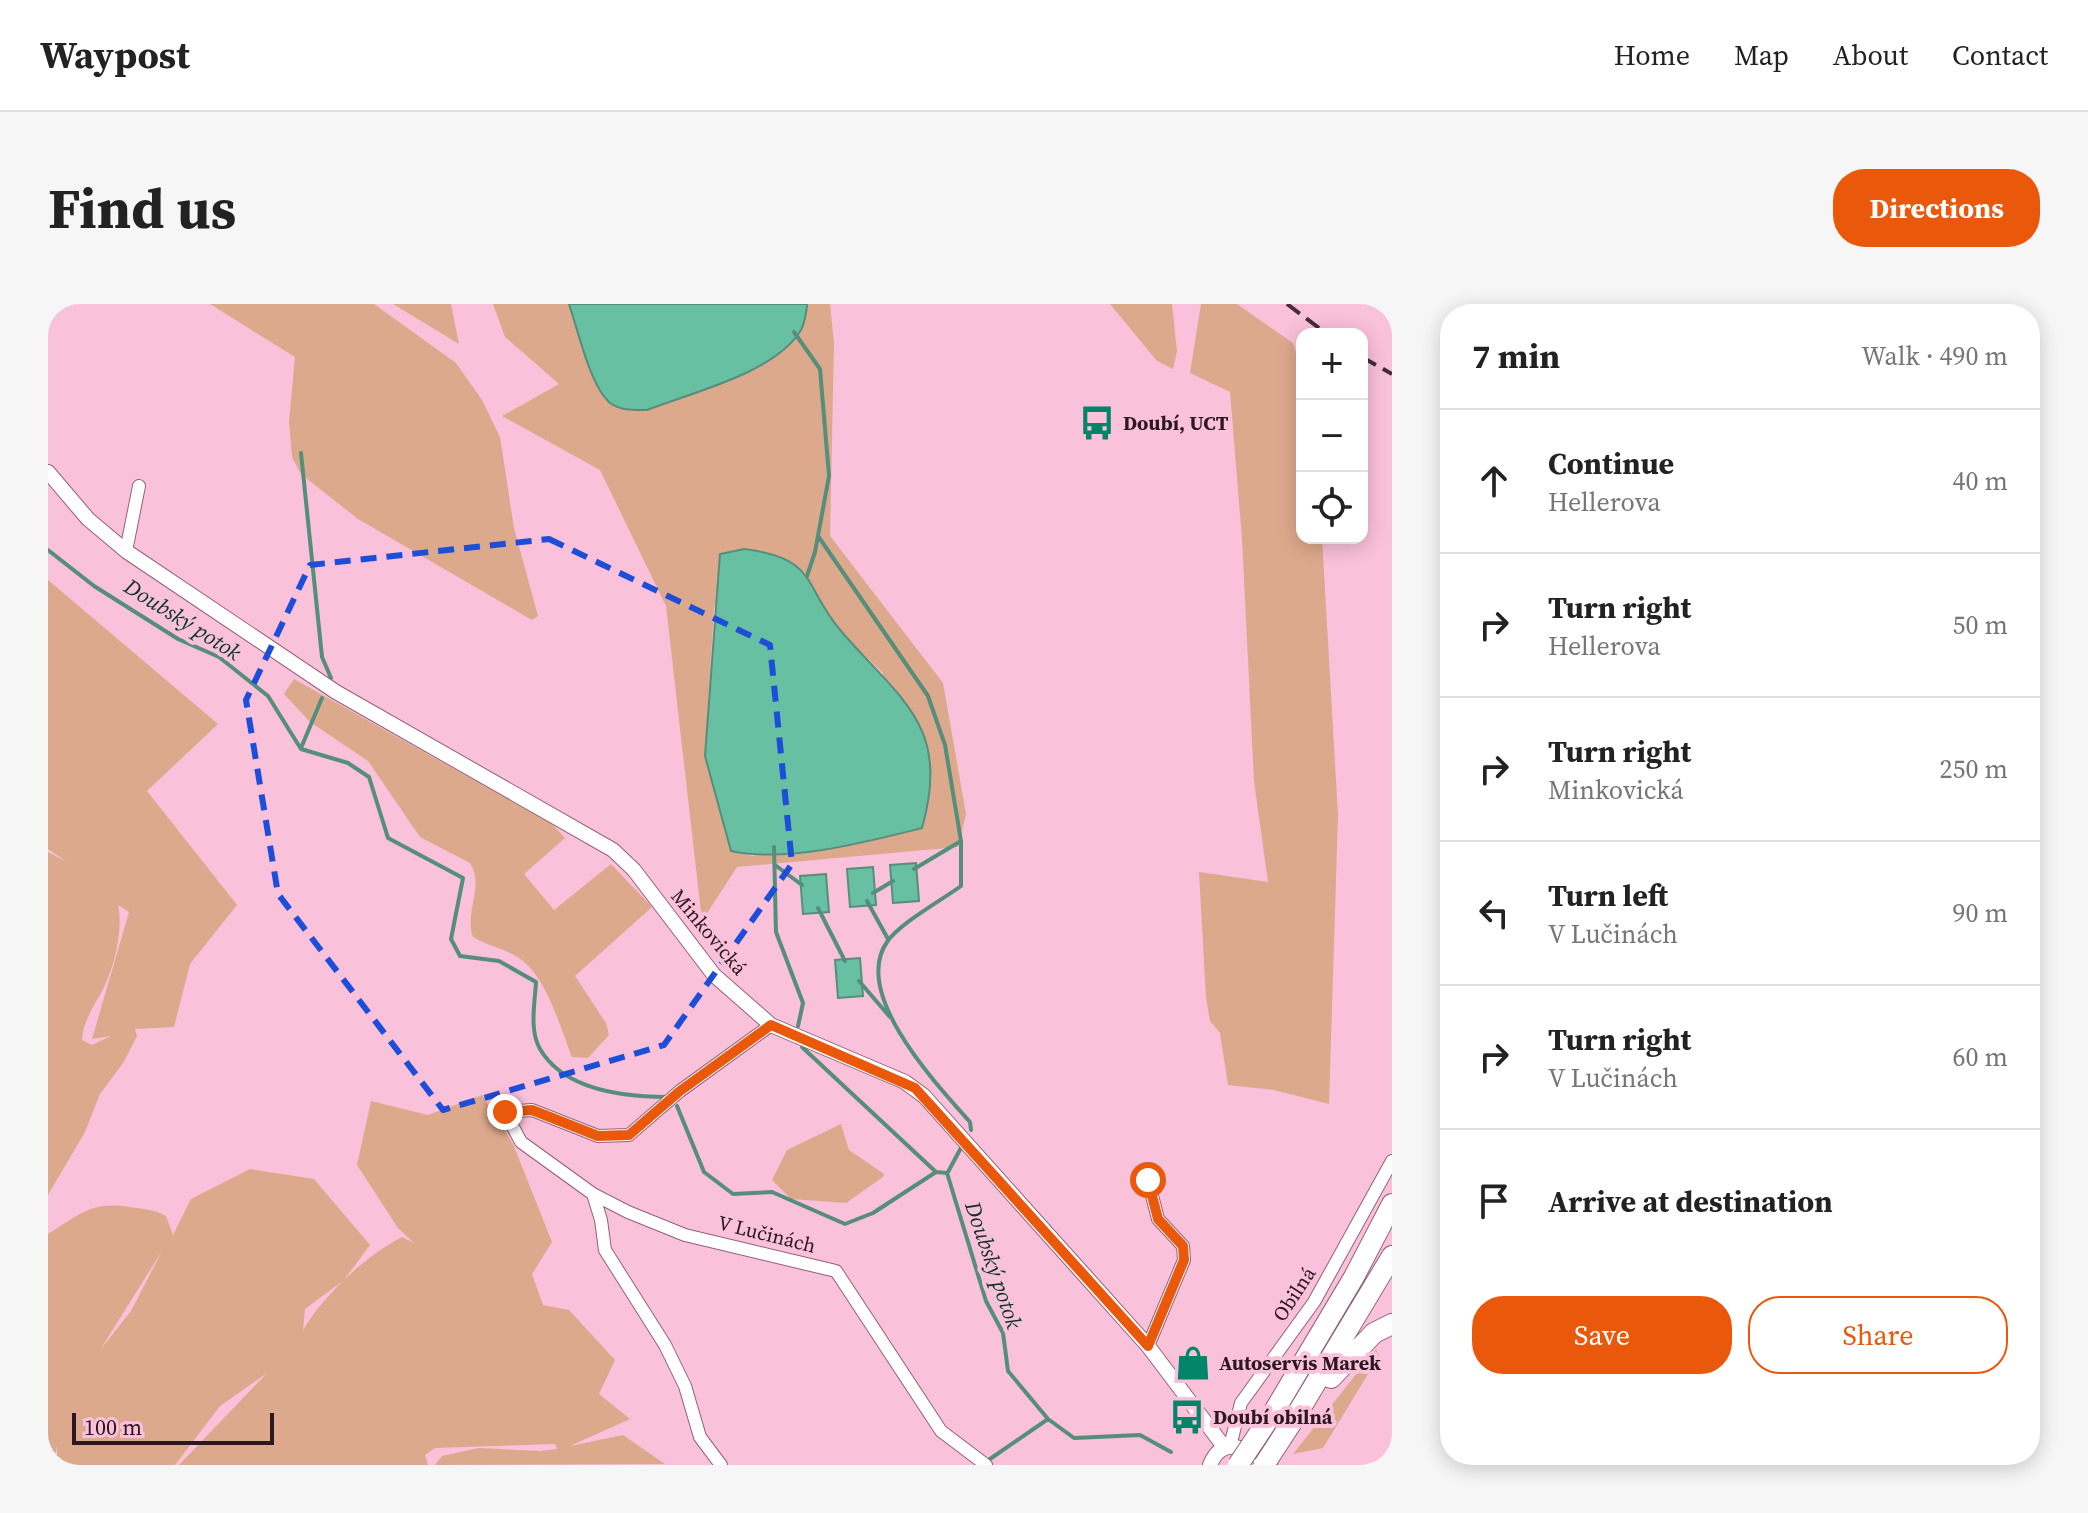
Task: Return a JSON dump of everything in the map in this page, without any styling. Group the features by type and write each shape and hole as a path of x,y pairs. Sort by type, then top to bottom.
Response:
{"highway":[{"path":"1231,1453 1276,1408 1354,1277 1392,1204"},
{"path":"1264,1465 1392,1256"},
{"path":"1294,1419 1354,1352 1374,1333 1392,1324"}],"street":[{"name":"Minkovická","path":"48,472 88,519 126,551 336,692 613,850 634,870 714,975 771,1025 915,1088 1148,1346 1231,1453 1247,1449 1270,1465"},
{"path":"126,551 139,486"},
{"name":"V Lučinách","path":"771,1025 680,1091 629,1135 598,1136 532,1110 505,1112 521,1142 593,1194 685,1235 836,1271 941,1431 986,1465"},
{"name":"Obilná","path":"1231,1453 1241,1403 1314,1302 1392,1161"},
{"path":"1148,1180 1158,1219 1183,1246 1184,1260 1148,1346"},
{"path":"593,1194 605,1250 665,1345 685,1386 700,1437 721,1465"},
{"path":"1210,1465 1231,1453"}],"highlighted area":[{"path":"549,539 770,645 792,864 664,1045 443,1110 278,894 246,700 310,565"}],"shaded area":[{"path":"210,304 374,304 456,363 482,400 500,437 514,528 538,616 532,620 358,519 301,474 292,457 289,422 295,357"},
{"path":"393,304 451,304 459,344"},
{"path":"493,304 569,304 591,371 603,395 619,407 647,410 803,328 807,304 830,304 834,343 830,536 943,683 966,814 958,847 737,867 702,921 666,606 600,470 502,416 559,384 505,337","holes":["744,549 783,559 804,574 838,628 883,673 867,841 752,856 731,851 705,756 714,608"]},
{"path":"569,304 807,306 801,330 789,345 772,358 709,388 647,410 638,410 614,406 603,395 591,371"},
{"path":"1110,304 1172,304 1177,351 1173,369 1157,361"},
{"path":"1201,304 1237,304 1293,343 1296,353 1296,544 1322,544 1338,815 1329,1104 1274,1090 1228,1085 1220,1033 1210,1021 1199,872 1268,882 1254,781 1242,539 1230,392 1190,373"},
{"path":"744,549 786,560 798,567 841,631 900,696 914,716 925,738 930,763 929,793 922,828 852,845 801,853 731,851 705,756 720,554"},
{"path":"48,580 218,724 147,791 237,905 190,964 174,1027 135,1029 137,1036 123,1063 100,1094 85,1132 48,1195 48,852 67,862 48,849","holes":["118,905 129,912 92,1039 111,1036 92,1045 82,1040 83,1032 113,963 119,933"]},
{"path":"294,679 552,824 565,838 524,874 554,910 611,864 652,907 575,976 606,1023 609,1035 588,1058 572,1057 552,1003 529,966 519,958 473,937 471,918 476,881 470,863 420,837 368,761 310,722 284,694"},
{"path":"916,863 919,901 893,903 890,865"},
{"path":"873,867 876,905 850,907 847,869"},
{"path":"826,874 829,912 803,914 800,876"},
{"path":"860,958 863,996 838,998 835,960"},
{"path":"482,1095 513,1144 552,1242 532,1274 543,1305 569,1310 615,1360 599,1394 630,1419 570,1446 623,1435 665,1464 435,1465 442,1456 479,1448 540,1451 557,1449 555,1444 435,1448 425,1455 428,1465 179,1465 267,1373 220,1406 175,1465 57,1465 57,1446 53,1465 48,1465 48,1234 86,1211 116,1206 166,1216 173,1235 191,1199 250,1169 314,1179 370,1245 344,1280 402,1237 414,1243 398,1228 357,1165 371,1101 428,1115","holes":["162,1251 131,1311 100,1350","344,1280 312,1316 303,1330 305,1309"]},
{"path":"841,1124 849,1150 884,1174 883,1177 846,1203 791,1199 772,1180 787,1150"},
{"path":"1376,1349 1379,1356 1323,1448 1293,1454"}],"waterway":[{"path":"794,332 820,369 829,476 815,552 807,576"},
{"path":"301,453 322,657 331,678"},
{"path":"818,536 928,696 945,745 961,841 961,886 911,920 887,942 879,963 880,987 903,1038 938,1086 970,1122 971,1130"},
{"name":"Doubský potok","path":"48,550 94,586 178,639 219,657 268,696 301,749 348,763 369,777 388,838 463,878 451,939 460,956 499,961 536,982 535,1033 540,1049 551,1063 564,1074 597,1088 615,1093 668,1097"},
{"path":"301,748 322,698"},
{"path":"914,869 961,841"},
{"path":"774,847 776,932 803,1003 798,1026"},
{"path":"775,865 802,885"},
{"path":"873,893 893,881"},
{"path":"867,901 888,939"},
{"path":"818,908 845,961"},
{"path":"859,981 890,1017"},
{"path":"802,1047 936,1172"},
{"name":"Doubský potok","path":"677,1106 704,1172 733,1194 772,1192 845,1224 873,1213 936,1172 947,1173 986,1301 1003,1333 1008,1371 1048,1419 1074,1438 1140,1435 1171,1452"},
{"path":"948,1172 962,1146"},
{"path":"990,1459 1048,1419"}],"railway":[{"path":"1287,304 1319,328"},
{"path":"1368,360 1392,374"}],"place":[{"name":"Doubí, UCT","path":"1097,423"},
{"name":"Autoservis Marek","path":"1193,1363"},
{"name":"Doubí obilná","path":"1187,1417"}],"route":[{"path":"505,1112 532,1110 598,1136 629,1135 680,1091 771,1025 915,1088 1148,1346 1184,1260 1183,1246 1158,1219 1148,1180"}]}
